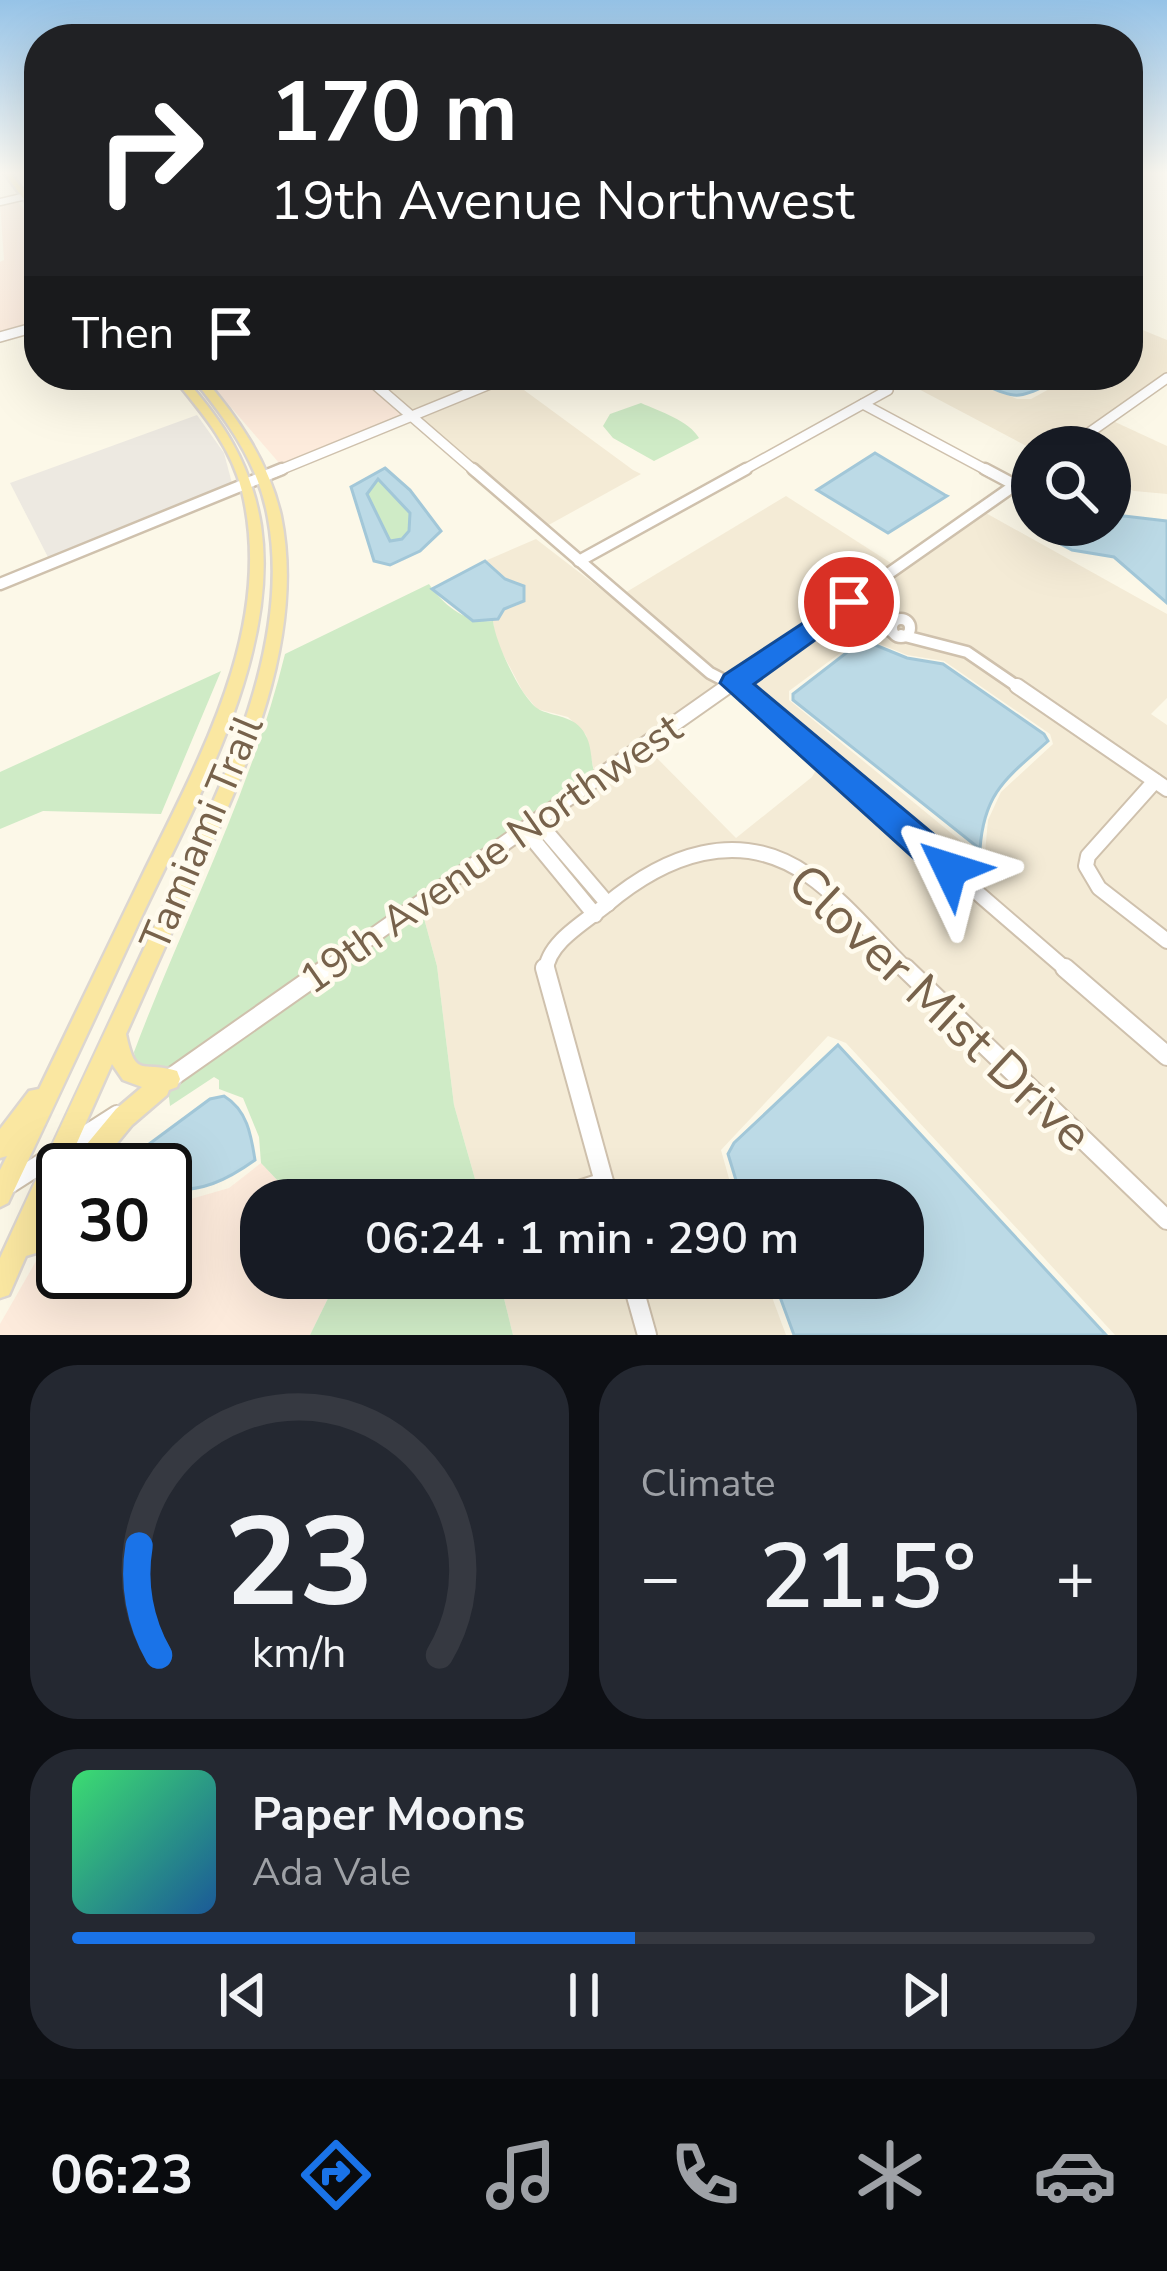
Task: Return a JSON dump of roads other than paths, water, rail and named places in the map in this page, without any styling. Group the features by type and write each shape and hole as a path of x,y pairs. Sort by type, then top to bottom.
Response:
{"main road":[{"name":"Tamiami Trail","path":"1,1191 217,737 247,639 256,564 255,480 189,390"},
{"name":"Tamiami Trail","path":"77,1143 117,1030 253,718 272,646 278,545 243,434 208,390"},
{"path":"196,398 211,393"},
{"path":"117,1030 117,1054 129,1075 164,1083"},
{"path":"0,1147 54,1078"},
{"path":"93,1143 164,1083"},
{"name":"Tamiami Trail","path":"2,1281 36,1222"},
{"path":"2,1281 36,1232"}],"street":[{"path":"1099,426 1167,378"},
{"path":"382,390 710,673 734,683 1167,1056"},
{"path":"0,584 475,390"},
{"path":"579,561 888,390"},
{"path":"863,404 1011,483"},
{"name":"19th Avenue Northwest","path":"164,1083 1011,488"},
{"path":"849,602 874,620 967,652 1161,785 1088,856 1086,866 1100,888 1167,941"},
{"path":"184,810 214,814"},
{"path":"532,826 601,909"},
{"name":"Clover Mist Drive","path":"603,1179 547,987 545,964 555,946 661,863 680,852 703,848 760,854 807,874 1167,1220"},
{"path":"1,1191 36,1176"},
{"path":"637,1299 647,1335"}],"water":[{"path":"997,390 1036,390 1025,394"},
{"path":"875,453 947,496 888,533 817,490"},
{"path":"385,468 410,490 441,531 420,551 390,565 374,561 351,487","holes":["378,479 410,513 409,531 402,539 390,541 367,494"]},
{"path":"1131,517 1167,521 1167,603 1114,557 1065,546 1131,546"},
{"path":"485,561 505,579 524,586 524,601 504,609 498,619 473,621 432,589"},
{"path":"863,640 907,658 943,664 1048,741 1000,787 987,813 980,849 793,700 793,694"},
{"path":"838,1045 1106,1335 794,1335 781,1299 924,1299 924,1179 736,1179 728,1154"},
{"path":"224,1096 238,1108 255,1160 213,1184 192,1189 192,1143 151,1143 210,1099"}]}
